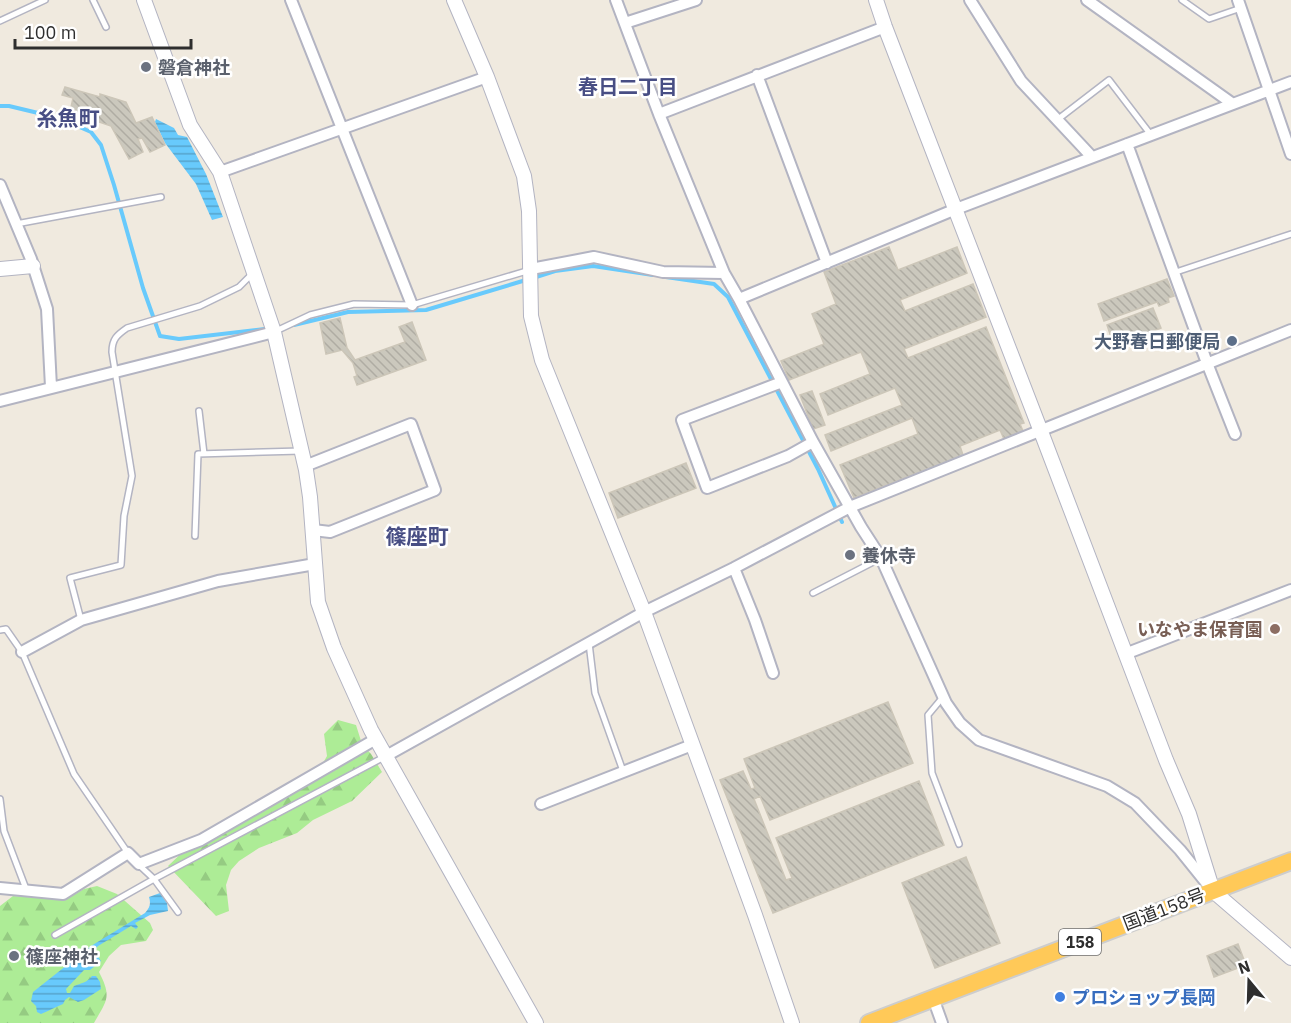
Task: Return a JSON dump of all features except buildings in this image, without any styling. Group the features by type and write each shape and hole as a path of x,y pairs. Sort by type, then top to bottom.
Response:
{"highway":[{"name":"国道158号","path":"869,1023 1291,861"}],"street":[{"path":"144,0 190,125 220,172 274,332 305,466 310,497 318,602 334,648 371,730 536,1023"},
{"path":"291,0 412,305"},
{"path":"454,0 487,77 524,176 530,211 531,316 542,360 644,612 792,1023"},
{"path":"616,0 659,114 724,273 740,299 813,442 881,558 944,696 960,723 979,740 1107,786 1135,803 1180,850 1213,891 1291,958"},
{"path":"626,23 696,0"},
{"path":"876,0 1125,654 1189,814 1213,891"},
{"path":"970,0 1021,81 1092,157"},
{"path":"1087,0 1233,104"},
{"path":"1240,4 1291,154"},
{"path":"659,114 885,27"},
{"path":"757,75 827,263"},
{"path":"220,172 487,77"},
{"path":"740,299 956,209 1291,82"},
{"path":"1127,144 1173,273 1235,434"},
{"path":"0,185 33,266 47,309 51,387"},
{"path":"531,269 594,257 663,272 724,273"},
{"path":"0,269 33,266"},
{"path":"386,756 644,612 850,507 1291,330"},
{"path":"0,401 274,332"},
{"path":"782,382 682,420 707,488 788,456 813,442"},
{"path":"305,466 411,424 435,490 330,532 313,530"},
{"path":"22,652 81,620 218,581 315,564"},
{"path":"734,568 773,673"},
{"path":"1125,654 1291,590"},
{"path":"0,888 63,894 128,853 139,864 201,840 376,739"},
{"path":"541,804 692,745"},
{"path":"933,998 942,1023"}],"lane":[{"path":"0,21 45,0"},
{"path":"93,0 106,27"},
{"path":"1182,0 1209,19 1240,4"},
{"path":"1057,120 1108,80 1151,135"},
{"path":"16,224 161,197"},
{"path":"1173,273 1291,234"},
{"path":"274,332 310,315 354,304 412,305 531,269"},
{"path":"81,620 70,578 121,565 124,516 132,476 112,343 127,328 200,306 239,287 254,272"},
{"path":"199,411 204,454"},
{"path":"195,536 198,454 302,451"},
{"path":"813,593 881,558"},
{"path":"0,630 6,628 22,652 74,774 128,853"},
{"path":"589,643 595,693 623,772"},
{"path":"944,696 928,715 932,774 959,844"},
{"path":"55,935 154,879 386,756"},
{"path":"0,799 4,831 27,891"},
{"path":"139,864 154,879 178,912"}],"green space":[{"path":"338,720 356,725 362,744 382,772 352,801 313,820 297,833 259,848 239,861 231,870 226,885 229,911 216,916 168,866 188,847 318,772 327,756 324,734"},
{"path":"97,886 117,894 150,923 153,930 146,941 121,945 109,956 99,972 107,993 94,1023 0,1023 0,906 13,896 65,900 84,889"}],"water":[{"path":"156,119 174,128 178,135 187,137 206,174 223,217 212,220 196,184 165,143 155,122"},
{"path":"160,893 167,903 168,911 150,915 135,923 138,927 136,929 131,926 98,946 94,950 101,961 90,970 84,970 66,989 67,993 70,993 74,986 96,976 101,989 84,1000 78,1002 69,997 63,1004 41,1014 37,1012 36,1006 31,1001 33,992 91,946 145,913 150,905 149,897"}],"waterway":[{"path":"0,106 59,118 91,132 101,145 143,288 160,336 179,339 265,329"},
{"path":"533,278 555,271 593,266 653,275"},
{"path":"666,277 714,284 728,297 818,469 842,522"},
{"path":"294,325 348,312 426,310 526,280"}],"place":[{"name":"磐倉神社","path":"146,67"},
{"name":"大野春日郵便局","path":"1232,341"},
{"name":"養休寺","path":"850,555"},
{"name":"いなやま保育園","path":"1275,629"},
{"name":"篠座神社","path":"14,956"},
{"name":"プロショップ長岡","path":"1060,997"}],"district":[{"name":"春日二丁目","path":"628,86"},
{"name":"糸魚町","path":"68,118"},
{"name":"篠座町","path":"417,536"}]}
